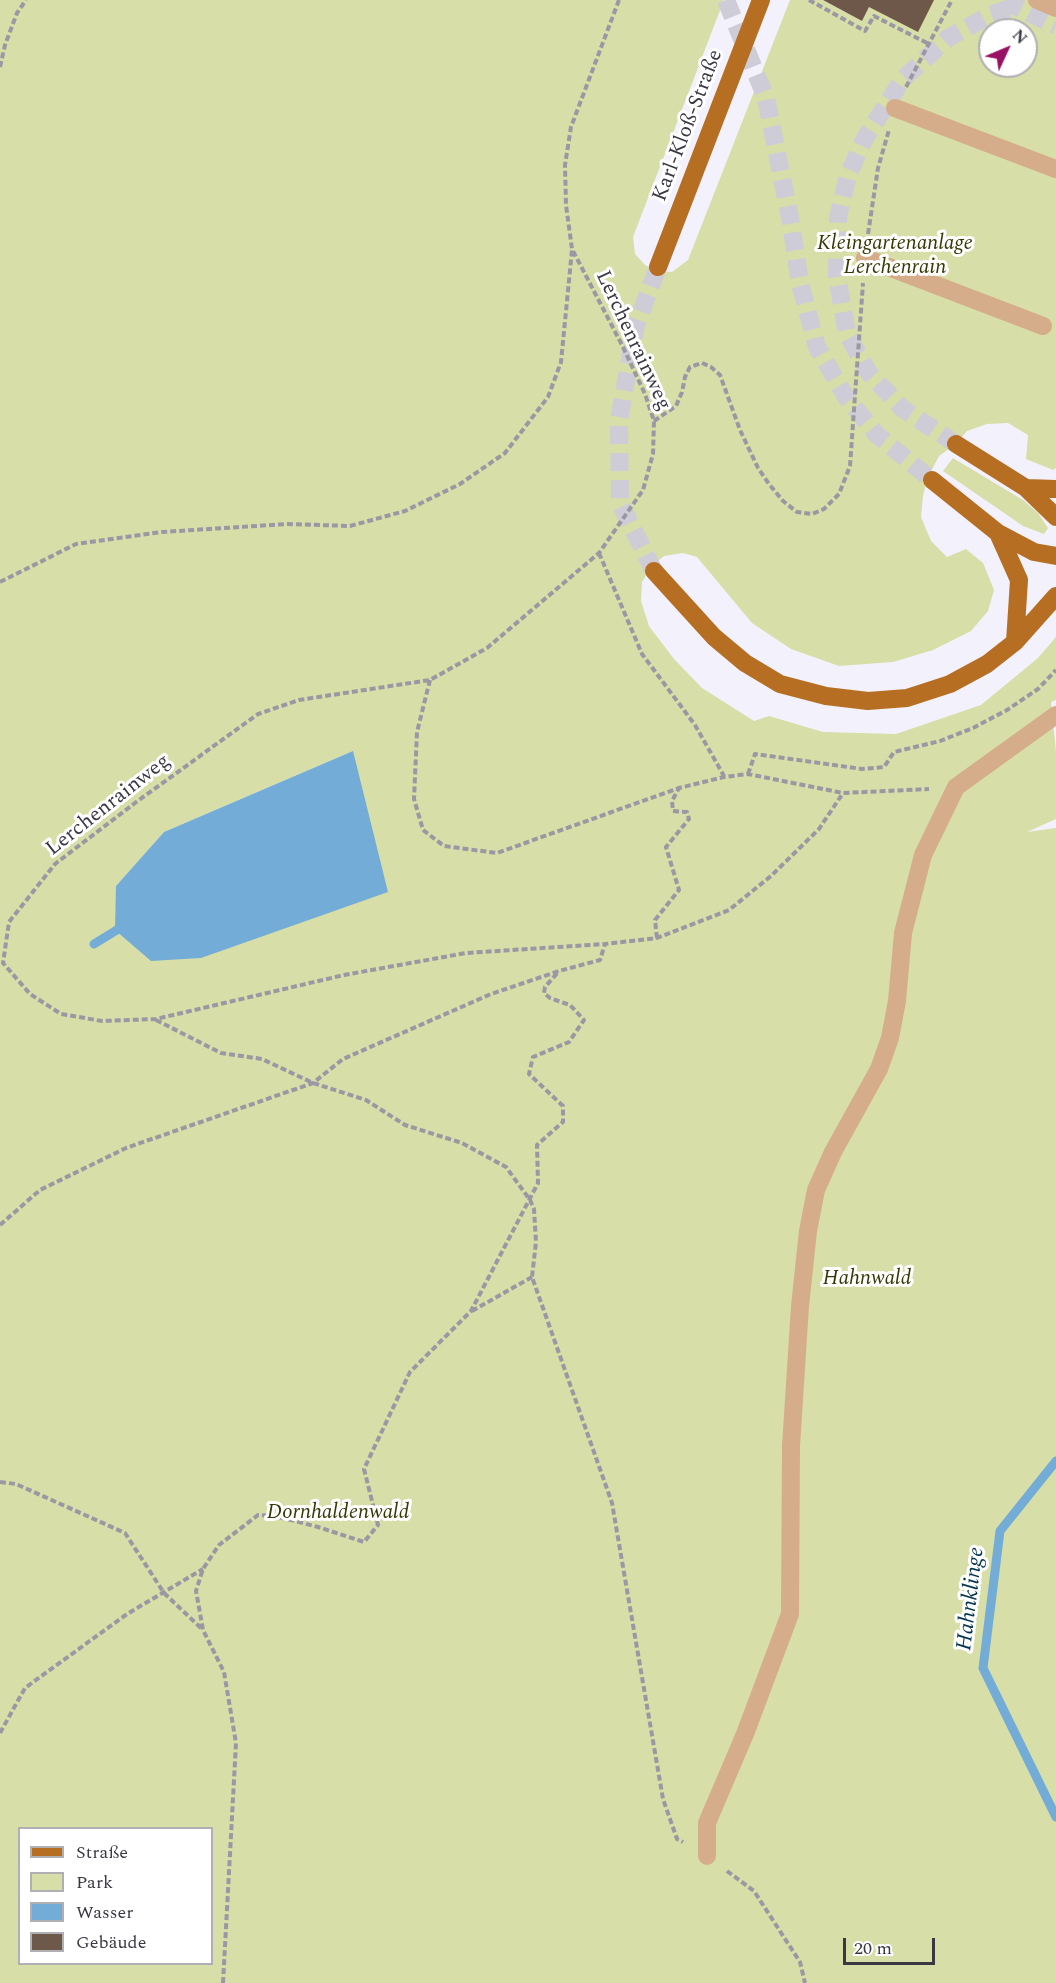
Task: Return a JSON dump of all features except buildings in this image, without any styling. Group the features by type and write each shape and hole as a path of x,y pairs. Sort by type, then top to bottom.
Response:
{"main road":[{"name":"Karl-Kloß-Straße","path":"658,267 761,0"},
{"path":"956,444 1026,488 1056,517"},
{"path":"932,480 998,533 1034,552 1056,556"},
{"path":"1026,488 1056,489"},
{"path":"998,533 1019,580 1015,642"},
{"path":"654,571 714,637 745,663 780,684 826,696 868,701 907,698 950,684 987,664 1015,642 1056,596"}],"lane":[{"path":"1037,0 1056,8"},
{"path":"895,108 1056,168"},
{"path":"865,258 1043,326"},
{"path":"707,1856 707,1823 790,1614 790,1446 802,1284 808,1231 816,1190 833,1152 883,1059 890,1038 897,1001 903,933 923,855 956,787 1056,715"}],"path":[{"path":"0,67 5,45 17,13 26,0"},
{"name":"Lerchenrainweg","path":"619,0 572,127 565,165 566,205 572,249 622,345 645,394 654,421 653,454 643,490 599,553 487,648 430,680 299,700 258,714 135,803 55,864 9,922 3,963 30,994 61,1014 102,1021 156,1019 344,975 466,953 605,944 657,938 729,910 771,876 819,829 843,793"},
{"path":"808,0 865,32 874,16 929,44"},
{"path":"0,582 76,544 174,531 287,524 350,526 405,511 460,484 505,453 548,397 561,362 572,249"},
{"path":"654,421 676,406 690,367 702,363 720,375 740,430 758,468 783,501 797,512 812,514 824,509 839,494"},
{"path":"599,553 642,654 696,725 724,777"},
{"path":"748,774 755,754 862,769 884,767 894,752 940,741 973,728 1007,710 1038,689 1056,670"},
{"path":"430,680 417,732 414,799 423,830 444,846 497,853 679,788 724,777 748,774 843,793 956,787"},
{"path":"657,938 655,920 679,890 666,847 689,819 687,812 673,812 672,801 679,788"},
{"path":"0,1225 40,1190 126,1148 313,1083 343,1059 491,994 600,960 605,944"},
{"path":"471,1311 538,1184 537,1145 563,1122 563,1106 528,1074 533,1057 569,1042 584,1020 570,1005 550,998 544,993 545,987 559,971"},
{"path":"156,1019 221,1053 262,1059 313,1083 366,1100 405,1125 462,1143 506,1167 530,1200 534,1209 536,1242 532,1277 612,1503 663,1799 677,1839 707,1856 754,1891 800,1962 805,1983"},
{"path":"223,1983 236,1743 224,1672 203,1630 196,1591 203,1569 219,1545 258,1515 297,1521 364,1542 378,1525 364,1469 410,1372 471,1311 532,1277"},
{"path":"0,1482 16,1484 126,1533 164,1593 203,1630"},
{"path":"0,1733 25,1688 127,1614 203,1569"}],"green space":[{"name":"Dornhaldenwald","path":"0,0 724,0 633,237 635,254 645,265 657,271 672,272 688,260 790,0 823,0 862,21 869,7 934,0 1056,0 1056,468 1053,470 1026,459 1028,435 1008,423 987,424 967,431 956,444 939,456 927,479 923,496 921,517 931,541 947,557 966,549 983,563 994,590 988,611 971,631 933,650 893,662 839,666 791,649 752,623 697,557 683,553 664,556 652,566 642,582 641,601 649,626 674,659 702,688 754,721 769,716 823,732 896,734 981,705 1038,658 1056,637 1056,700 1051,702 1056,752 1056,819 1027,832 1056,828 1056,1983 0,1983","holes":["353,751 116,886 164,832"]},
{"path":"953,458 1023,500 1038,513 1048,528 1044,534 1023,526 943,471"}],"water":[{"path":"353,751 388,892 201,958 151,961 115,930 116,886 164,832"}],"waterway":[{"path":"94,944 125,925"},
{"name":"Hahnklinge","path":"1056,1461 1000,1531 983,1668 1056,1817"}],"tunnel":[{"path":"726,0 766,98 791,223 800,283 817,347 846,397 877,435 932,480"},
{"path":"1005,1 1056,26"},
{"path":"956,444 903,409 869,373 847,334 837,276 838,218 848,175 865,138 903,79 948,38 990,15 1016,6"},
{"path":"654,571 620,503 619,420 636,326 658,267"}],"park label":[{"name":"Kleingartenanlage Lerchenrain","path":"895,257"},
{"name":"Hahnwald","path":"867,1280"}]}
